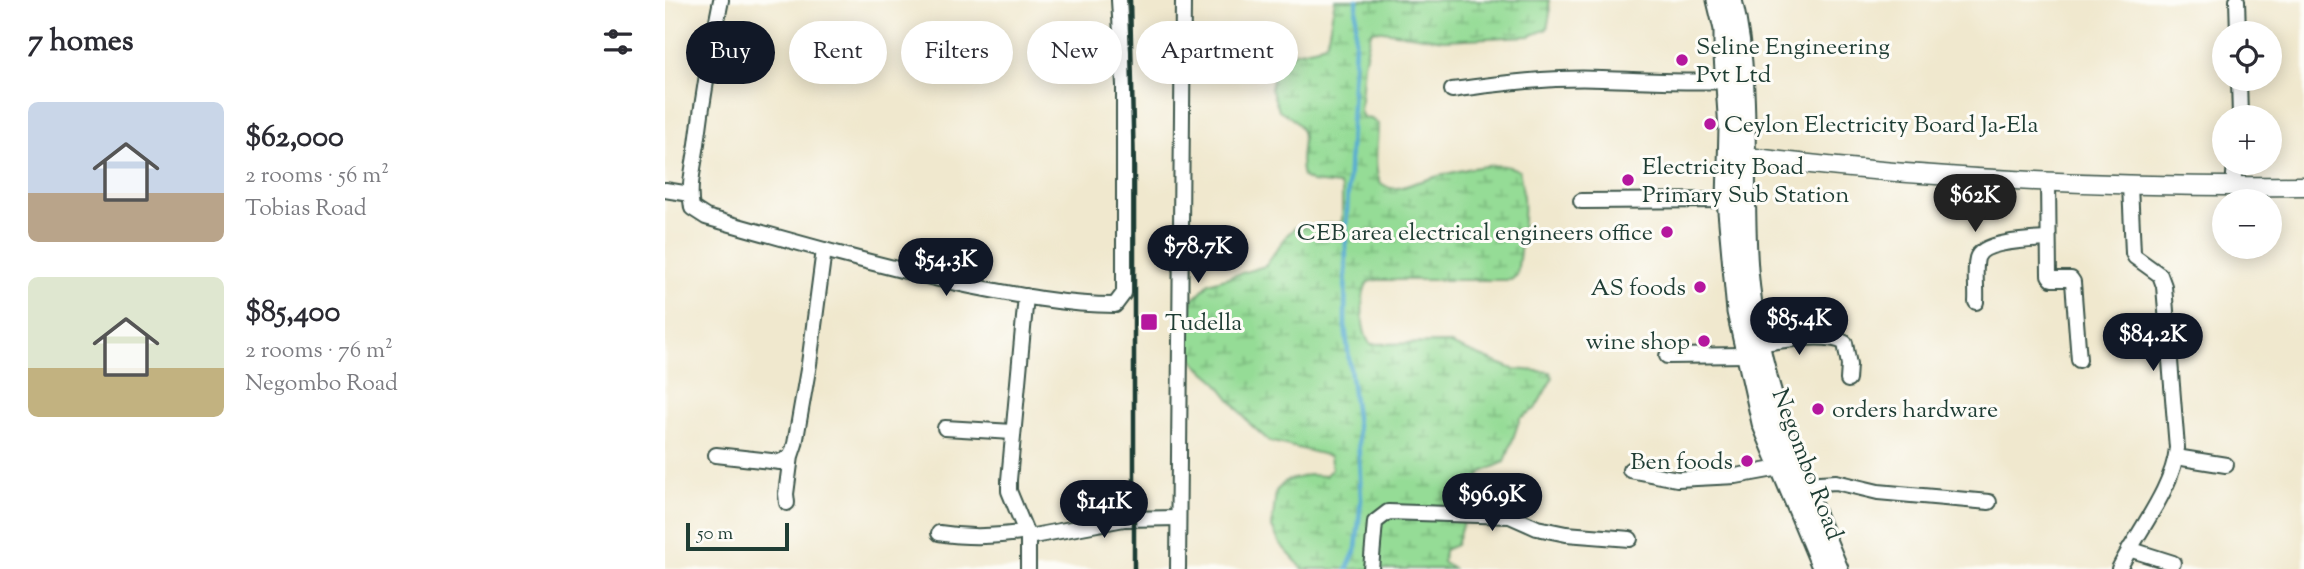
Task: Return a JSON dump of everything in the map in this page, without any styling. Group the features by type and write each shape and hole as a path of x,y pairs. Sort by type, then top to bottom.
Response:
{"highway":[{"name":"Negombo Road","path":"1717,0 1724,29 1726,81 1744,203 1749,349 1762,423 1823,569"},
{"name":"Negombo Road","path":"1732,0 1739,27 1746,107 1727,200 1737,312 1749,349 1838,569"}],"main road":[{"path":"1737,156 1826,166 2047,181 2130,185 2304,186"}],"street":[{"path":"721,0 709,61 690,194 692,208 706,217 911,273 1026,296 1089,305 1115,305 1123,293 1124,85 1119,0"},
{"path":"1178,569 1183,0"},
{"path":"2237,0 2238,21"},
{"path":"1452,90 1569,79 1726,81"},
{"path":"2233,187 2234,175"},
{"path":"2047,181 2049,275 2055,279 2071,279 2073,282 2079,360"},
{"path":"2119,569 2161,495 2176,457 2164,286 2160,275 2133,253 2130,185"},
{"path":"665,190 690,194"},
{"path":"1581,201 1727,200"},
{"path":"1976,302 1977,257 1983,249 2020,240 2048,239"},
{"path":"787,503 791,456 809,364 824,250"},
{"path":"1026,296 1009,491 1027,534 1028,569"},
{"path":"1667,356 1749,349 1816,338 1839,339 1845,343 1849,365 1848,380"},
{"path":"945,428 1013,432"},
{"path":"716,455 780,462 791,456"},
{"path":"2176,457 2226,465"},
{"path":"1630,470 1677,479 1736,476 1780,468"},
{"path":"1803,484 1836,482 1878,492 1989,502"},
{"path":"1371,569 1375,522 1388,512 1510,516 1537,528 1566,534 1630,539"},
{"path":"939,533 962,537 993,537 1124,519 1178,518"},
{"path":"2129,549 2173,563"}],"green space":[{"path":"1335,0 1549,0 1547,29 1530,36 1444,40 1376,30 1371,32 1364,64 1360,111 1363,118 1378,124 1376,161 1380,183 1389,188 1403,187 1454,172 1497,166 1519,171 1522,184 1522,236 1517,275 1511,280 1377,280 1368,282 1365,287 1363,323 1371,344 1448,343 1513,369 1550,372 1553,377 1535,409 1520,418 1505,462 1482,472 1476,481 1456,545 1444,550 1443,562 1453,569 1303,569 1280,544 1272,527 1276,491 1286,481 1309,475 1325,476 1332,469 1330,456 1269,441 1250,424 1214,379 1196,364 1188,343 1191,302 1209,283 1265,266 1296,227 1342,221 1342,190 1339,185 1312,182 1303,177 1302,132 1299,125 1279,110 1271,89 1272,84 1298,84 1298,51 1318,47 1327,41"}],"waterway":[{"path":"1347,569 1356,549 1361,500 1358,434 1345,326 1346,232 1357,0"}],"railway":[{"path":"1130,0 1134,169 1134,569"}],"place":[{"name":"Seline Engineering Pvt Ltd","path":"1682,60"},
{"name":"Ceylon Electricity Board Ja-Ela","path":"1710,124"},
{"name":"Electricity Boad Primary Sub Station","path":"1628,180"},
{"name":"CEB area electrical engineers office","path":"1667,232"},
{"name":"AS foods","path":"1700,287"},
{"name":"Tudella","path":"1149,322"},
{"name":"wine shop","path":"1704,341"},
{"name":"orders hardware","path":"1818,409"},
{"name":"Ben foods","path":"1747,461"}]}
